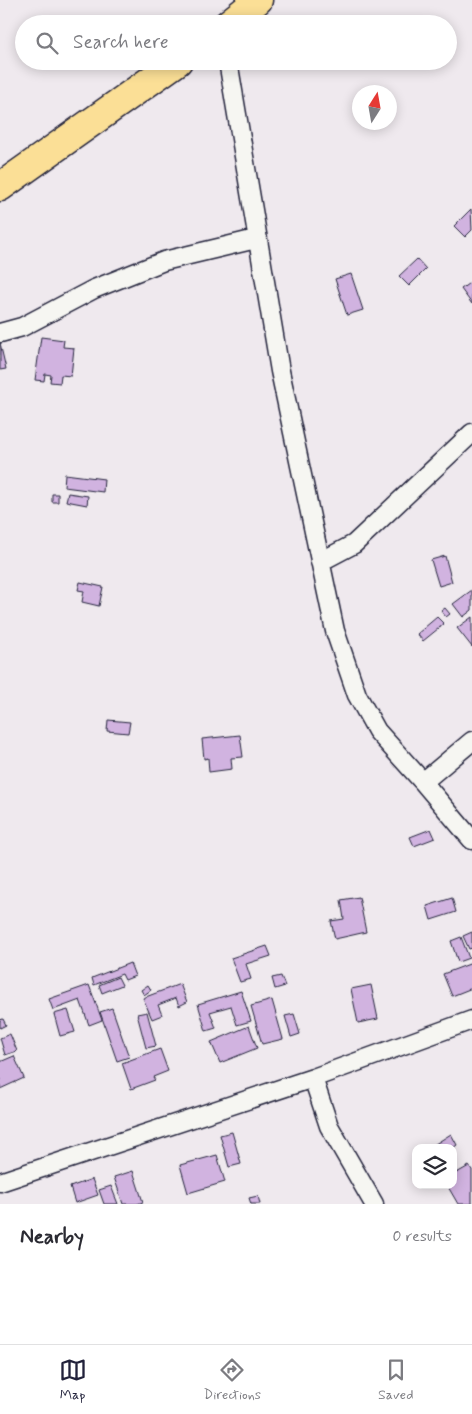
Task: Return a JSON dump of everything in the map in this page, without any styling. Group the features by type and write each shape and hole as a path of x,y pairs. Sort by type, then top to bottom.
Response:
{"highway":[{"path":"0,186 165,70"}],"street":[{"path":"229,70 256,239 280,371 335,631 357,695 377,731 472,840"},
{"path":"0,333 22,327 94,289 164,261 256,239"},
{"path":"320,562 354,544 472,433"},
{"path":"423,782 472,741"},
{"path":"0,1182 312,1078 472,1020"},
{"path":"312,1078 328,1126 374,1204"}],"building":[{"path":"471,209 472,230 465,237 454,226"},
{"path":"417,259 426,269 409,286 399,276"},
{"path":"351,274 363,310 347,315 335,279"},
{"path":"472,281 472,304 461,289"},
{"path":"41,337 64,340 63,347 74,348 71,376 61,375 60,383 50,382 51,375 45,374 44,381 35,380"},
{"path":"0,343 6,369 0,370"},
{"path":"65,474 104,479 103,492 64,487"},
{"path":"68,493 88,496 87,505 66,501"},
{"path":"52,494 58,494 58,502 52,502"},
{"path":"445,556 452,582 439,586 431,560"},
{"path":"80,582 103,587 99,606 82,602 84,591 78,590"},
{"path":"472,590 472,610 463,617 453,604"},
{"path":"445,608 450,614 446,617 441,611"},
{"path":"437,617 444,624 423,641 417,634"},
{"path":"472,617 472,647 457,628"},
{"path":"108,720 130,722 128,733 107,731"},
{"path":"240,735 243,757 231,758 232,769 209,772 208,758 204,759 202,739"},
{"path":"431,829 435,838 414,846 410,837"},
{"path":"359,897 366,932 335,939 331,921 344,919 341,900"},
{"path":"452,898 456,912 431,920 427,906"},
{"path":"472,932 472,948 469,949 463,936"},
{"path":"461,937 469,958 458,962 451,941"},
{"path":"267,946 271,956 246,964 251,979 240,982 231,958"},
{"path":"130,963 135,976 125,980 122,974 94,985 92,978"},
{"path":"472,963 472,988 452,996 443,974"},
{"path":"281,976 285,986 275,989 272,978"},
{"path":"118,977 122,985 102,993 99,985"},
{"path":"180,984 187,1002 179,1006 176,998 158,1005 162,1015 152,1019 143,998"},
{"path":"89,985 102,1020 89,1025 80,1000 53,1010 49,999"},
{"path":"148,985 151,990 144,995 141,990"},
{"path":"371,985 378,1019 358,1023 351,989"},
{"path":"241,991 251,1021 237,1025 231,1006 210,1012 216,1028 206,1031 198,1004"},
{"path":"272,1000 283,1039 262,1044 251,1006"},
{"path":"112,1008 129,1057 117,1061 100,1012"},
{"path":"68,1010 75,1032 60,1036 54,1014"},
{"path":"147,1012 156,1046 146,1048 137,1014"},
{"path":"294,1014 300,1034 291,1037 285,1016"},
{"path":"3,1019 6,1025 0,1028 0,1020"},
{"path":"249,1026 257,1048 220,1063 211,1042"},
{"path":"10,1034 17,1051 5,1055 0,1038"},
{"path":"160,1049 168,1071 153,1077 155,1080 131,1089 122,1063"},
{"path":"14,1056 24,1078 0,1089 0,1062"},
{"path":"232,1132 241,1164 229,1167 220,1135"},
{"path":"451,1134 456,1144 435,1144"},
{"path":"217,1155 225,1182 188,1193 180,1165"},
{"path":"469,1166 472,1170 472,1204 458,1204 449,1189 457,1189 457,1173"},
{"path":"133,1171 143,1202 123,1204 114,1177"},
{"path":"92,1179 98,1195 75,1203 70,1187"},
{"path":"111,1186 118,1204 104,1204 99,1190"},
{"path":"258,1196 260,1204 251,1204 249,1198"}]}
